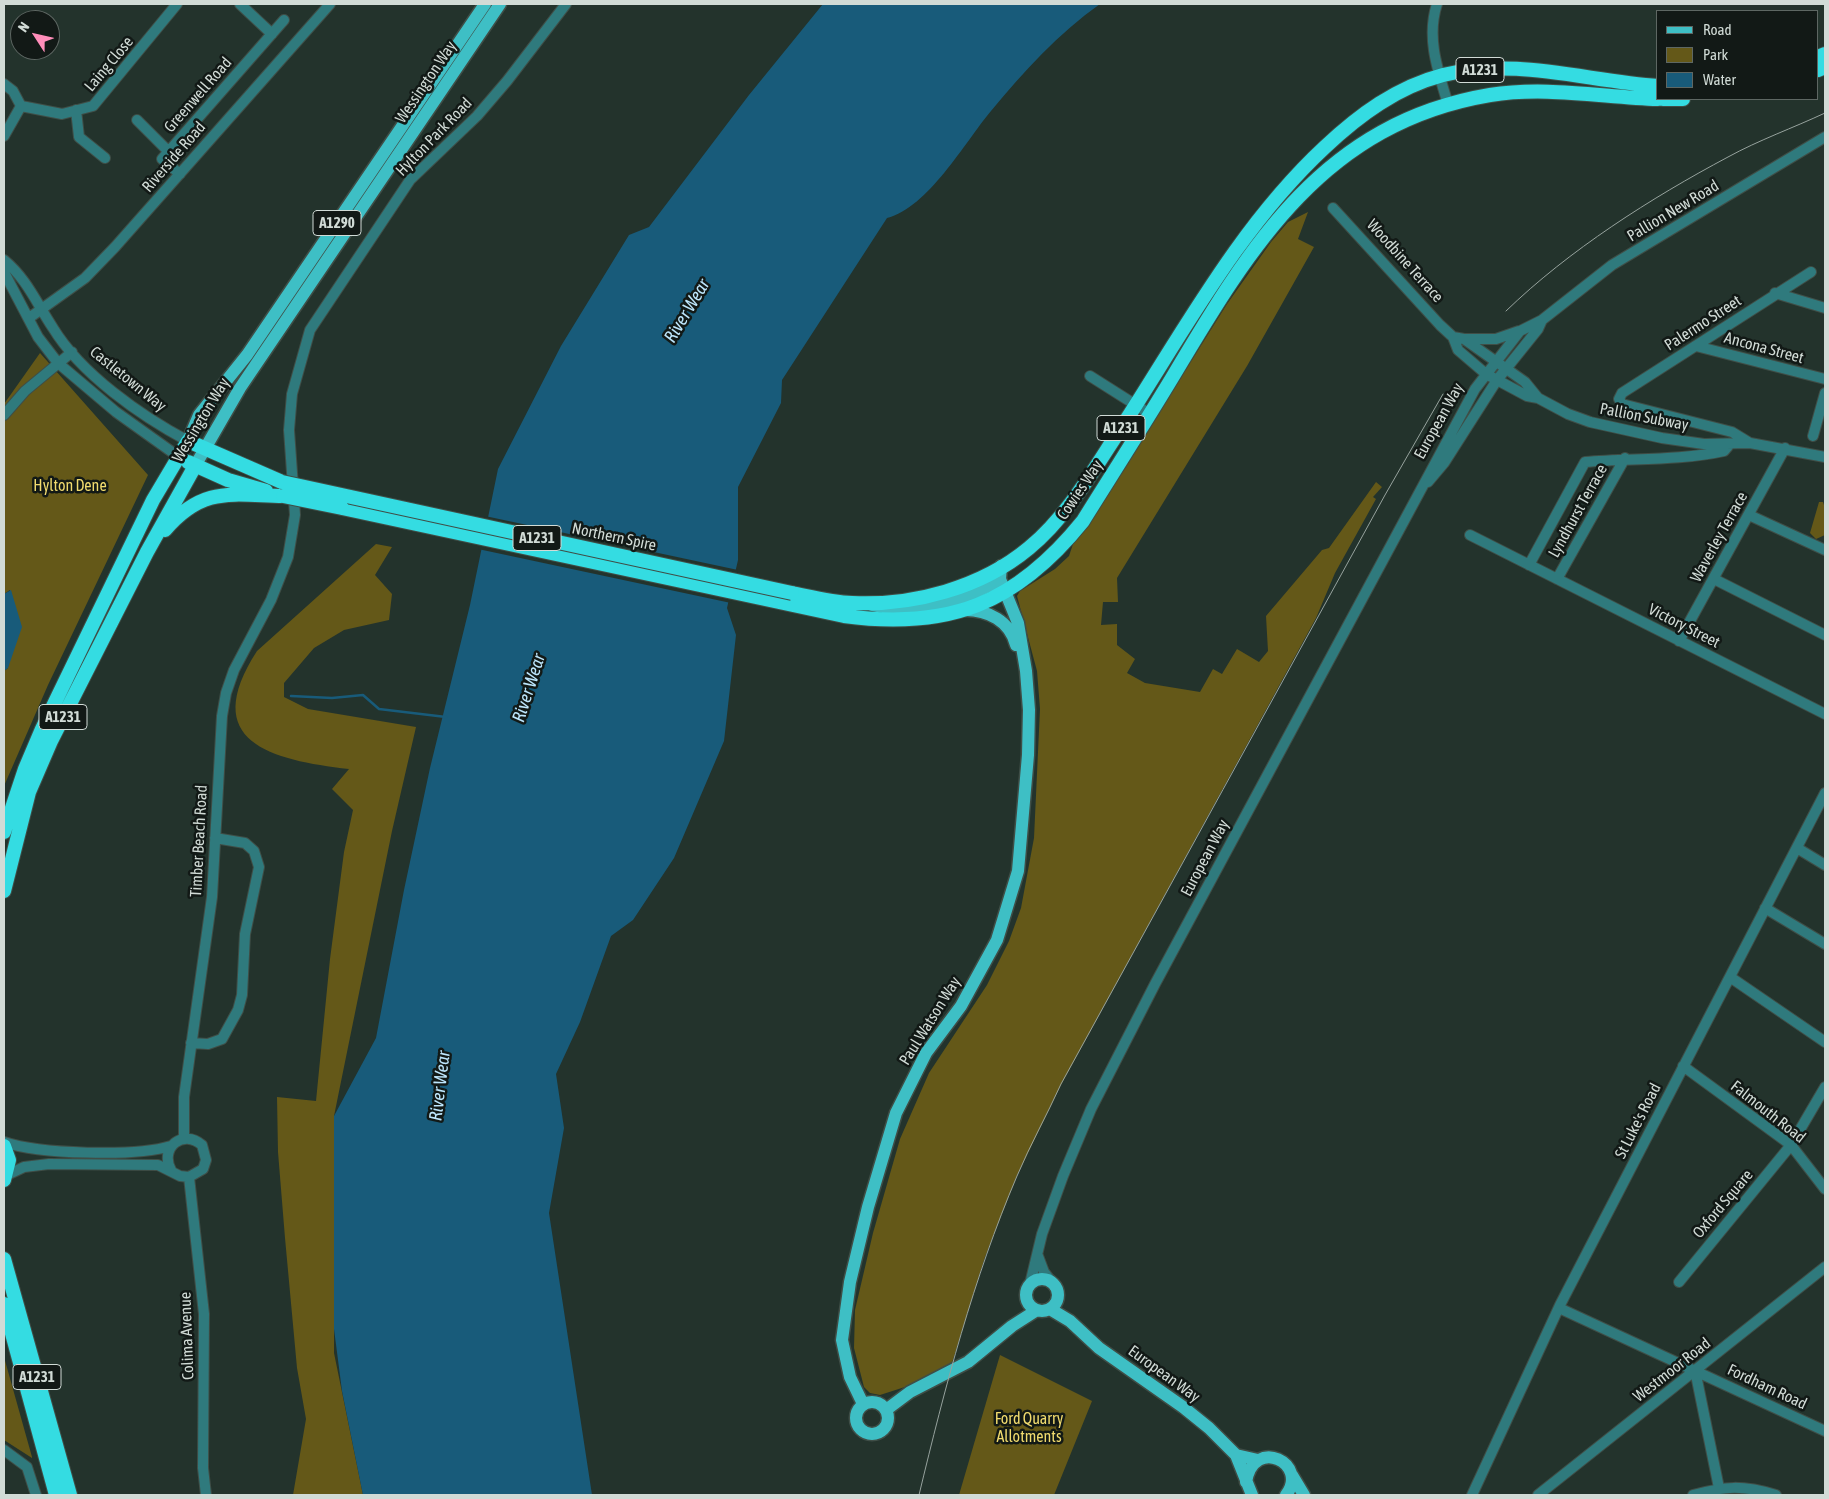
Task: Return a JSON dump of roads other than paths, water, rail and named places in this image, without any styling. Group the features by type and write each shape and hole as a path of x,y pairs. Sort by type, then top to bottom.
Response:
{"highway":[{"name":"A1231","path":"1440,76 1457,72 1507,68 1656,86"},
{"name":"Cowies Way","path":"790,599 849,603 891,603 922,598 973,581 1028,549 1052,526 1085,483 1226,265 1298,174 1348,126 1373,106 1440,76"},
{"name":"A1231","path":"1448,104 1518,92 1554,92 1656,99"},
{"name":"Cowies Way","path":"790,599 844,616 896,621 927,618 962,610 1006,591 1039,567 1073,533 1150,414 1194,340 1263,237 1301,192 1332,164 1373,135 1419,114 1448,104"},
{"name":"A1231","path":"188,441 204,449"},
{"name":"Wessington Way","path":"4,832 12,802 42,729 153,500 188,441"},
{"name":"Northern Spire","path":"204,449 282,482 790,599"},
{"path":"178,457 195,466"},
{"name":"A1231","path":"195,466 228,480 283,496"},
{"name":"Wessington Way","path":"4,891 30,792 51,741 147,552 195,466"},
{"path":"147,552 179,514 204,499 220,495 283,496"},
{"name":"Northern Spire","path":"283,496 790,599"},
{"path":"4,1146 9,1160 5,1178"},
{"name":"A1231","path":"4,1259 70,1495"},
{"name":"A1231","path":"4,1304 56,1495"}],"main road":[{"name":"Wessington Way","path":"188,441 199,415 248,355 485,4"},
{"name":"Wessington Way","path":"195,466 240,388 500,4"},
{"name":"Paul Watson Way","path":"862,1404 850,1377 842,1340 850,1282 868,1207 896,1113 926,1053 961,1006 997,940 1015,880 1028,755 1027,681 1018,624 1000,579 1001,566"},
{"path":"866,603 893,610 912,609 946,603 994,586 1006,591"},
{"name":"Paul Watson Way","path":"962,610 980,611 997,618 1009,628 1027,681"},
{"path":"886,1410 910,1392 968,1362 1012,1326 1043,1306 1058,1292 1051,1281 1038,1279 1030,1284 1026,1292 1043,1306"},
{"name":"European Way","path":"1043,1306 1070,1321 1099,1348 1209,1428 1236,1455"},
{"path":"872,1401 878,1402 886,1410 887,1424 880,1432 871,1434 861,1430 856,1421 856,1412 862,1404 872,1401"},
{"path":"1236,1455 1258,1460"},
{"path":"1236,1455 1252,1495"},
{"path":"1246,1482 1248,1471 1258,1460 1264,1457 1275,1458 1282,1461 1304,1495"},
{"path":"1286,1495 1292,1485 1292,1475"}],"street":[{"name":"Laing Close","path":"21,106 62,114 92,106 177,4"},
{"path":"240,4 272,34"},
{"name":"Riverside Road","path":"29,318 85,278 330,4"},
{"name":"Hylton Park Road","path":"288,557 295,515 289,430 292,394 310,330 410,180 477,116 566,4"},
{"path":"1437,4 1431,34 1448,104"},
{"name":"Greenwell Road","path":"180,174 162,159 284,20"},
{"path":"4,84 14,91 21,106 4,136"},
{"path":"76,110 79,137 105,158"},
{"path":"137,120 168,151"},
{"name":"Pallion New Road","path":"1494,361 1520,331 1542,320 1612,265 1825,137"},
{"name":"Woodbine Terrace","path":"1333,208 1453,337 1458,350 1473,364 1497,380"},
{"name":"Castletown Way","path":"4,260 18,272 43,308 53,329 96,377 166,429 188,441"},
{"name":"Castletown Way","path":"4,272 38,337 58,363 116,412 178,457"},
{"name":"Palermo Street","path":"1750,443 1732,432 1622,404 1619,399 1622,393 1775,293 1811,272"},
{"path":"1775,293 1825,308"},
{"name":"Pallion New Road","path":"1506,369 1538,329 1542,320"},
{"path":"1453,337 1496,339 1520,331"},
{"path":"1464,339 1494,361"},
{"name":"Ancona Street","path":"1696,346 1825,379"},
{"path":"4,415 25,391 72,352"},
{"name":"Pallion Subway","path":"1494,361 1525,382 1538,398"},
{"name":"European Way","path":"1030,1284 1042,1234 1063,1176 1091,1109 1155,984 1424,486 1434,461 1475,389 1494,361"},
{"path":"1473,364 1476,373 1475,389"},
{"name":"European Way","path":"1424,486 1444,463 1506,369"},
{"path":"1090,376 1150,414"},
{"name":"Pallion Subway","path":"1497,380 1527,396 1538,398 1568,414 1590,422 1662,438 1704,444 1750,443"},
{"path":"1813,436 1825,393"},
{"path":"1750,443 1786,448 1820,456 1825,463"},
{"path":"1529,565 1585,462 1625,458 1702,456 1724,451 1730,444"},
{"name":"Waverley Terrace","path":"1679,641 1786,448"},
{"name":"Lyndhurst Terrace","path":"1557,579 1625,458"},
{"path":"1749,515 1823,547"},
{"name":"Victory Street","path":"1470,535 1825,714"},
{"name":"Timber Beach Road","path":"184,1138 184,1097 212,897 219,739 226,693 234,670 271,600 288,557"},
{"path":"1714,579 1825,634"},
{"name":"St Luke's Road","path":"1472,1495 1559,1308 1825,792"},
{"path":"191,1043 208,1044 222,1039 238,1010 242,995 244,934 259,867 254,851 245,843 215,838"},
{"path":"1797,848 1825,865"},
{"path":"1765,908 1825,944"},
{"path":"1730,977 1825,1042"},
{"name":"Falmouth Road","path":"1683,1066 1791,1146 1825,1189"},
{"name":"Oxford Square","path":"1678,1282 1791,1146 1825,1087"},
{"path":"4,1142 21,1148 58,1151 152,1151 171,1146 184,1138 198,1141 205,1151 206,1160 202,1169 189,1177 180,1176 172,1170 158,1165 48,1164 24,1167 5,1178"},
{"path":"171,1146 167,1158 172,1170"},
{"name":"Colima Avenue","path":"189,1177 204,1314 203,1468 206,1495"},
{"path":"1038,1256 1044,1272 1051,1281"},
{"name":"Westmoor Road","path":"1538,1495 1825,1267"},
{"name":"Fordham Road","path":"1559,1308 1825,1431"},
{"path":"1695,1370 1719,1488"},
{"path":"4,1450 27,1468 36,1495"},
{"name":"St Luke's Road","path":"1479,1495 1486,1466"},
{"path":"1693,1495 1719,1488 1743,1486 1776,1495"}],"water":[{"name":"River Wear","path":"823,4 1100,4 1056,40 1016,82 931,188 902,212 887,218 782,380 781,403 738,487 738,560 727,608 736,635 724,741 674,858 633,920 611,936 580,1022 556,1074 564,1128 549,1213 592,1495 363,1495 342,1391 334,1329 334,1116 376,1038 404,890 430,768 470,605 498,469 561,346 629,235 649,227 749,95"},
{"path":"11,590 22,627 8,668 4,671 4,594"}],"waterway":[{"path":"291,696 332,698 363,695 379,709 446,717"}],"tram line":[{"path":"1506,311 1556,267 1612,226 1699,173 1740,151 1825,113"},
{"path":"919,1495 961,1334 1001,1215 1027,1153 1061,1084 1385,495 1443,394"}],"park label":[{"name":"Hylton Dene","path":"70,486"},
{"name":"Ford Quarry Allotments","path":"1029,1428"}]}
